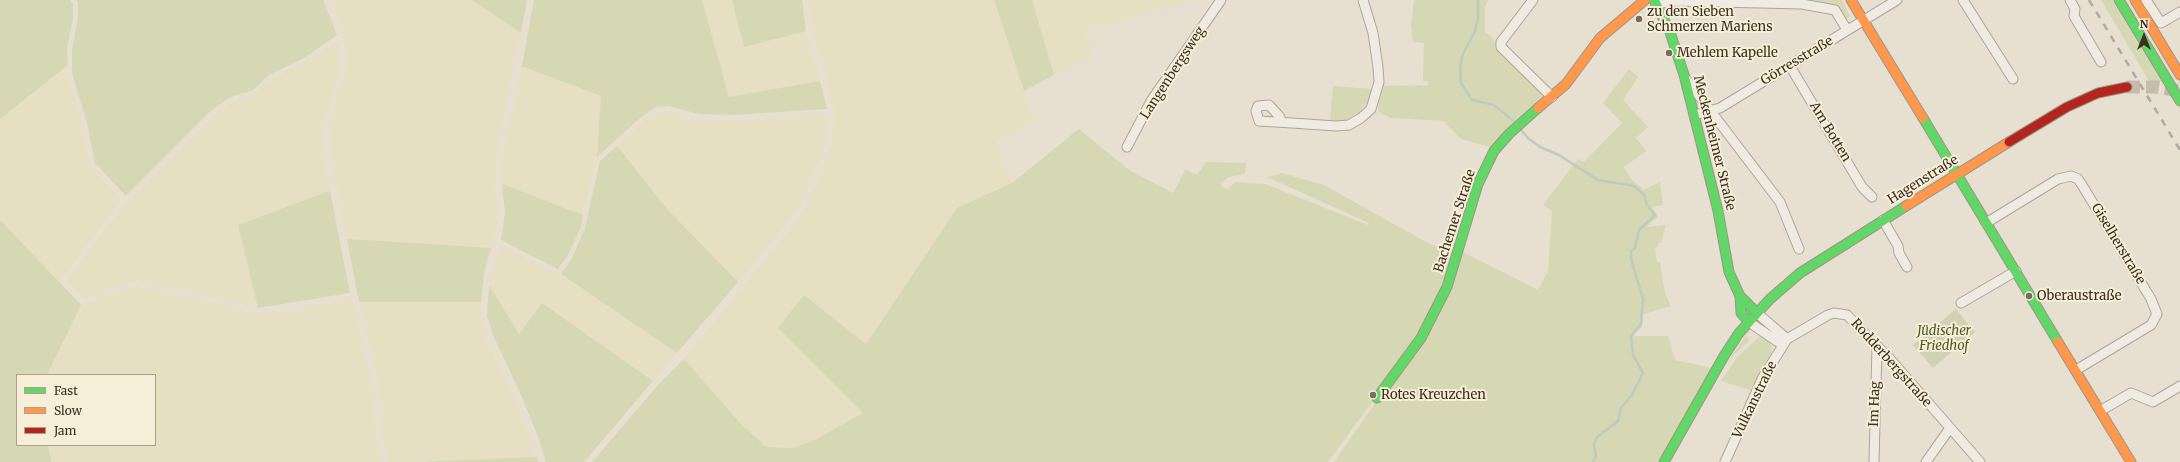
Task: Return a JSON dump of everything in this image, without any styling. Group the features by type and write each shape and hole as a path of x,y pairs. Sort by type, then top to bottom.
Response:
{"street":[{"name":"Langenbergsweg","path":"1127,147 1151,101 1221,0"},
{"path":"1281,122 1349,125 1361,118 1371,109 1380,82 1377,48 1363,0"},
{"path":"1533,0 1501,42 1501,47 1552,97"},
{"name":"Bachemer Straße","path":"1377,398 1424,332 1447,287 1484,168 1494,151 1513,130 1566,84 1600,38 1645,0"},
{"path":"1851,0 2076,370 2130,462"},
{"name":"Görresstraße","path":"1694,115 1710,112 1790,66 1897,0"},
{"path":"1963,0 2013,79"},
{"path":"2070,0 2075,8 2074,16 2101,62"},
{"path":"2120,0 2180,101"},
{"path":"2135,0 2180,75"},
{"path":"2146,0 2161,23 2180,12"},
{"path":"1655,2 1761,2 1802,4 1836,10 1847,30"},
{"name":"Meckenheimer Straße","path":"1655,2 1670,32 1684,75 1724,238 1729,272 1740,296 1757,313"},
{"name":"Am Botten","path":"1790,66 1862,187 1872,197"},
{"path":"1684,75 1710,112 1780,202 1799,249"},
{"name":"Hagenstraße","path":"1749,322 1770,299 1812,265 1883,220 2084,98 2105,91 2127,87"},
{"name":"Giselherstraße","path":"1986,223 2058,179 2071,176 2078,179 2155,307 2157,314 2151,325 2076,370"},
{"path":"1883,220 1898,246 1899,253 1906,267"},
{"path":"1961,303 2016,271"},
{"path":"1740,296 1770,299"},
{"name":"Meckenheimer Straße","path":"1740,296 1741,313 1749,322"},
{"path":"1757,313 1787,339"},
{"name":"Rodderbergstraße","path":"1787,339 1828,315 1843,314 1854,321 1980,462"},
{"path":"1664,462 1724,356 1749,322 1778,342 1787,339"},
{"name":"Vulkanstraße","path":"1725,462 1762,379 1787,339"},
{"name":"Im Hag","path":"1874,462 1877,347"},
{"path":"2100,411 2131,393 2153,402 2180,386"},
{"path":"1926,462 1950,428"}],"shaded area":[{"path":"330,0 472,0 521,33 497,149 495,192 499,213 497,229 491,248 347,239 329,145 333,112 345,75 346,50 338,17"},
{"path":"702,0 732,0 744,47 806,31 820,81 729,97"},
{"path":"807,0 994,0 1034,121 994,142 1012,183 957,208 865,344 805,295 863,413 815,440 793,448 766,447 740,423 684,359 793,226 810,199 831,147 834,111 813,30"},
{"path":"1032,0 1197,0 1085,30 1092,56 1054,75"},
{"path":"339,41 339,74 324,124 322,144 330,191 238,225 258,308 137,280 85,299 66,281 127,201 217,113 233,102 245,99 273,79 307,61"},
{"path":"68,65 67,74 82,125 90,165 121,200 59,282 0,220 0,119"},
{"path":"522,66 601,96 597,157 583,215 502,184 503,153"},
{"path":"659,113 668,113 683,118 705,121 749,121 828,113 825,146 804,197 787,224 738,282 668,210 617,146 643,122"},
{"path":"499,245 556,274 561,274 677,353 653,381 542,303 519,334 489,285"},
{"path":"137,286 260,314 290,311 352,298 371,380 376,434 381,462 51,462 48,446 156,446 156,374 47,374 81,305"},
{"path":"359,302 481,302 481,317 486,338 515,398 537,457 387,462 382,433 378,379"}],"green space":[{"path":"0,0 70,0 73,4 73,19 67,48 68,65 0,119"},
{"path":"76,0 323,0 337,35 304,58 269,75 253,90 229,98 213,109 126,196 95,163 87,123 72,73 72,49 78,19 78,3"},
{"path":"472,0 527,0 521,33"},
{"path":"534,0 702,0 729,97 820,81 827,109 734,115 699,114 669,106 656,107 640,118 597,157 601,96 522,66"},
{"path":"732,0 802,0 806,31 744,47"},
{"path":"994,0 1032,0 1054,75 1024,91"},
{"path":"1414,0 1488,0 1485,8 1485,32 1493,38 1497,49 1542,92 1542,96 1491,147 1461,139 1443,121 1391,118 1379,112 1378,107 1383,86 1428,85 1427,81 1423,81 1424,43 1413,42 1411,26"},
{"path":"1811,0 1842,0 1850,16 1846,21 1837,7"},
{"path":"2101,0 2112,0 2161,81 2149,81"},
{"path":"1629,69 1638,77 1623,100 1648,127 1636,138 1646,151 1624,167 1632,180 1644,190 1660,182 1663,205 1652,207 1658,217 1646,227 1666,225 1661,243 1658,243 1658,247 1655,248 1657,262 1660,262 1665,293 1671,306 1642,315 1642,327 1634,334 1635,336 1668,336 1675,360 1708,367 1711,369 1657,462 1334,462 1387,386 1423,340 1461,251 1538,290 1548,271 1552,211 1543,205 1578,159 1584,162 1622,123 1603,103"},
{"path":"1333,86 1373,89 1371,97 1360,112 1345,120 1330,121"},
{"path":"1079,129 1129,170 1173,193 1185,170 1197,175 1206,162 1246,163 1245,174 1229,177 1221,183 1221,186 1228,189 1235,182 1265,184 1368,225 1369,223 1267,177 1282,173 1324,185 1426,242 1455,254 1420,337 1328,462 592,462 659,384 684,359 740,423 766,447 793,448 815,440 863,413 778,328 804,295 866,344 957,208 1012,183"},
{"path":"617,146 668,210 738,282 677,353 561,274 572,258 585,228 600,161"},
{"path":"502,184 583,215 581,227 568,255 558,269 501,240 505,212"},
{"path":"330,191 350,293 258,308 238,225"},
{"path":"0,220 81,305 47,374 16,374 16,446 48,446 51,462 0,462"},
{"path":"347,239 491,248 484,273 481,302 359,302"},
{"path":"489,285 519,334 542,303 653,381 584,462 546,462 539,439 521,395 493,335 487,316"},
{"name":"Jüdischer Friedhof","path":"1956,309 1975,332 1933,368 1913,345"},
{"path":"1746,336 1749,339 1748,342 1729,360"},
{"path":"1760,336 1767,339 1772,351 1750,390 1721,381 1738,356"},
{"path":"537,457 539,462 419,462"}],"waterway":[{"path":"1478,0 1478,19 1475,31 1463,54 1460,66 1461,83 1472,100 1494,105 1516,123"},
{"path":"1520,129 1528,138 1540,147 1559,155 1598,180 1634,186 1644,195 1647,205 1655,215 1639,230 1635,248 1631,251 1631,259 1643,299 1641,324 1631,336 1633,355 1643,373 1632,395 1621,408 1618,421 1597,437 1594,445 1596,456 1593,462"}],"tunnel":[{"path":"2127,87 2156,87 2180,91"}],"railway":[{"path":"2089,0 2180,150"}],"traffic: fast":[{"path":"1654,0 1670,32 1684,75 1718,211 1729,272 1740,296 1757,313"},
{"path":"2119,0 2180,101"},
{"path":"1377,398 1421,338 1447,287 1478,184 1494,151 1509,134 1538,108"},
{"path":"1923,118 2058,342"},
{"path":"1664,462 1724,356 1739,333 1770,299 1800,273 1906,206"},
{"path":"1740,296 1741,313 1749,322"}],"traffic: slow":[{"path":"1538,108 1566,84 1600,38 1645,0"},
{"path":"1851,0 1923,118"},
{"path":"2135,0 2180,75"},
{"path":"1906,206 2009,142"},
{"path":"2058,342 2131,462"}],"traffic: jam":[{"path":"2009,142 2067,107 2098,93 2127,87"}],"place":[{"name":"zu den Sieben Schmerzen Mariens","path":"1639,19"},
{"name":"Mehlem Kapelle","path":"1669,53"},
{"name":"Oberaustraße","path":"2029,296"},
{"name":"Rotes Kreuzchen","path":"1373,395"}]}
